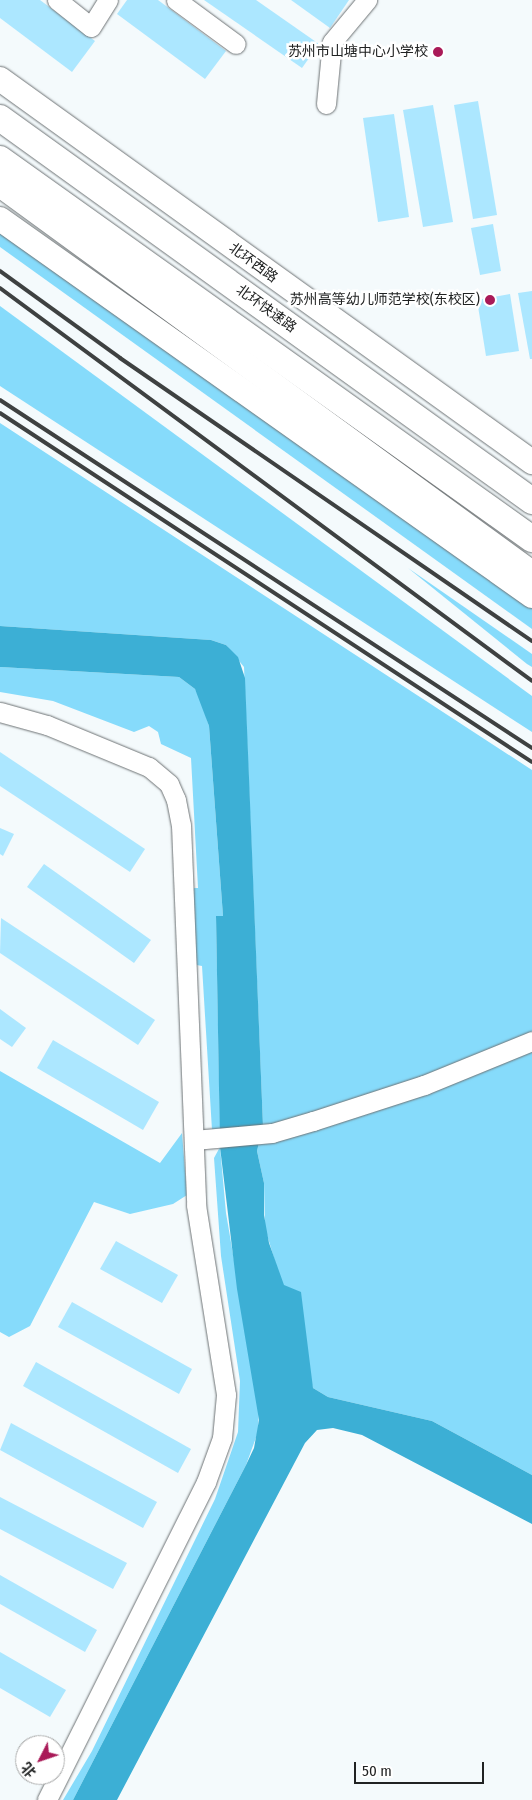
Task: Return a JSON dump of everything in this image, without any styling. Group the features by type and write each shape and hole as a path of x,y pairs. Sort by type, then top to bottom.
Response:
{"highway":[{"name":"北环快速路","path":"0,118 532,501"},
{"path":"0,160 532,539"}],"main road":[{"name":"北环西路","path":"0,79 532,462"},
{"path":"0,185 532,573"},
{"path":"0,219 532,596"}],"street":[{"path":"56,0 91,26 108,0"},
{"path":"176,0 236,44"},
{"path":"326,104 332,42 367,0"},
{"path":"0,712 47,725 149,767 173,790 181,825 194,1140 200,1233 224,1369 226,1410 222,1438 206,1482 47,1800"},
{"path":"194,1140 262,1134 424,1085 532,1041"}],"shaded area":[{"path":"0,229 532,608 532,629 0,247"},
{"path":"0,306 532,696 532,732 0,386"},
{"path":"0,423 532,770 532,1475 432,1421 328,1397 313,1388 265,1228 264,1183 257,1151 263,1126 244,667 226,645 211,640 0,626"},
{"path":"408,568 532,654 532,667 527,664"},
{"path":"0,626 211,640 226,645 238,657 245,678 263,1126 257,1151 264,1183 264,1215 269,1243 284,1285 301,1292 313,1388 328,1397 432,1421 532,1475 532,1524 362,1435 333,1428 317,1430 305,1443 117,1800 73,1800 246,1465 254,1448 259,1420 237,1289 220,1147 216,916 223,916 209,726 195,689 179,677 0,667"},
{"path":"0,667 179,677 195,689 200,698 209,726 223,916 216,916 220,1135 212,1130 202,966 191,964 188,888 198,888 191,758 161,744 158,732 149,726 134,732 53,701 0,692"},
{"path":"0,1071 160,1163 182,1133 187,1195 173,1204 130,1214 94,1202 30,1326 9,1337 0,1332"},
{"path":"220,1147 226,1213 259,1407 258,1432 246,1465 73,1800 63,1800 92,1751 215,1499 238,1432 240,1381 221,1256 214,1158"}],"building":[{"path":"0,0 40,0 95,41 72,72 0,18"},
{"path":"127,0 158,0 226,51 205,79 117,14"},
{"path":"204,0 256,0 319,44 302,68"},
{"path":"291,0 349,0 330,28"},
{"path":"478,101 497,215 473,219 454,105"},
{"path":"433,105 453,222 423,227 403,110"},
{"path":"394,114 409,217 378,222 363,118"},
{"path":"493,224 501,271 480,275 471,228"},
{"path":"532,291 532,359 530,359 518,293"},
{"path":"510,294 519,351 486,356 477,300"},
{"path":"0,752 145,849 130,872 0,786"},
{"path":"0,828 14,834 3,856 0,854"},
{"path":"44,864 151,940 134,963 27,887"},
{"path":"1,918 155,1020 138,1045 0,953"},
{"path":"0,1009 26,1028 12,1047 0,1039"},
{"path":"53,1040 159,1102 143,1130 37,1068"},
{"path":"116,1241 178,1275 162,1303 100,1269"},
{"path":"72,1302 192,1369 179,1394 58,1327"},
{"path":"36,1362 191,1449 178,1473 23,1386"},
{"path":"11,1423 157,1502 143,1528 0,1450"},
{"path":"0,1497 127,1563 113,1589 0,1529"},
{"path":"0,1575 97,1630 85,1652 0,1604"},
{"path":"0,1652 66,1690 50,1717 0,1688"}],"railway":[{"path":"0,271 120,358 532,641"},
{"path":"0,288 532,681"},
{"path":"0,400 532,748"},
{"path":"0,413 532,762"}],"place":[{"name":"苏州市山塘中心小学校","path":"438,52"},
{"name":"苏州高等幼儿师范学校(东校区)","path":"490,300"}]}
